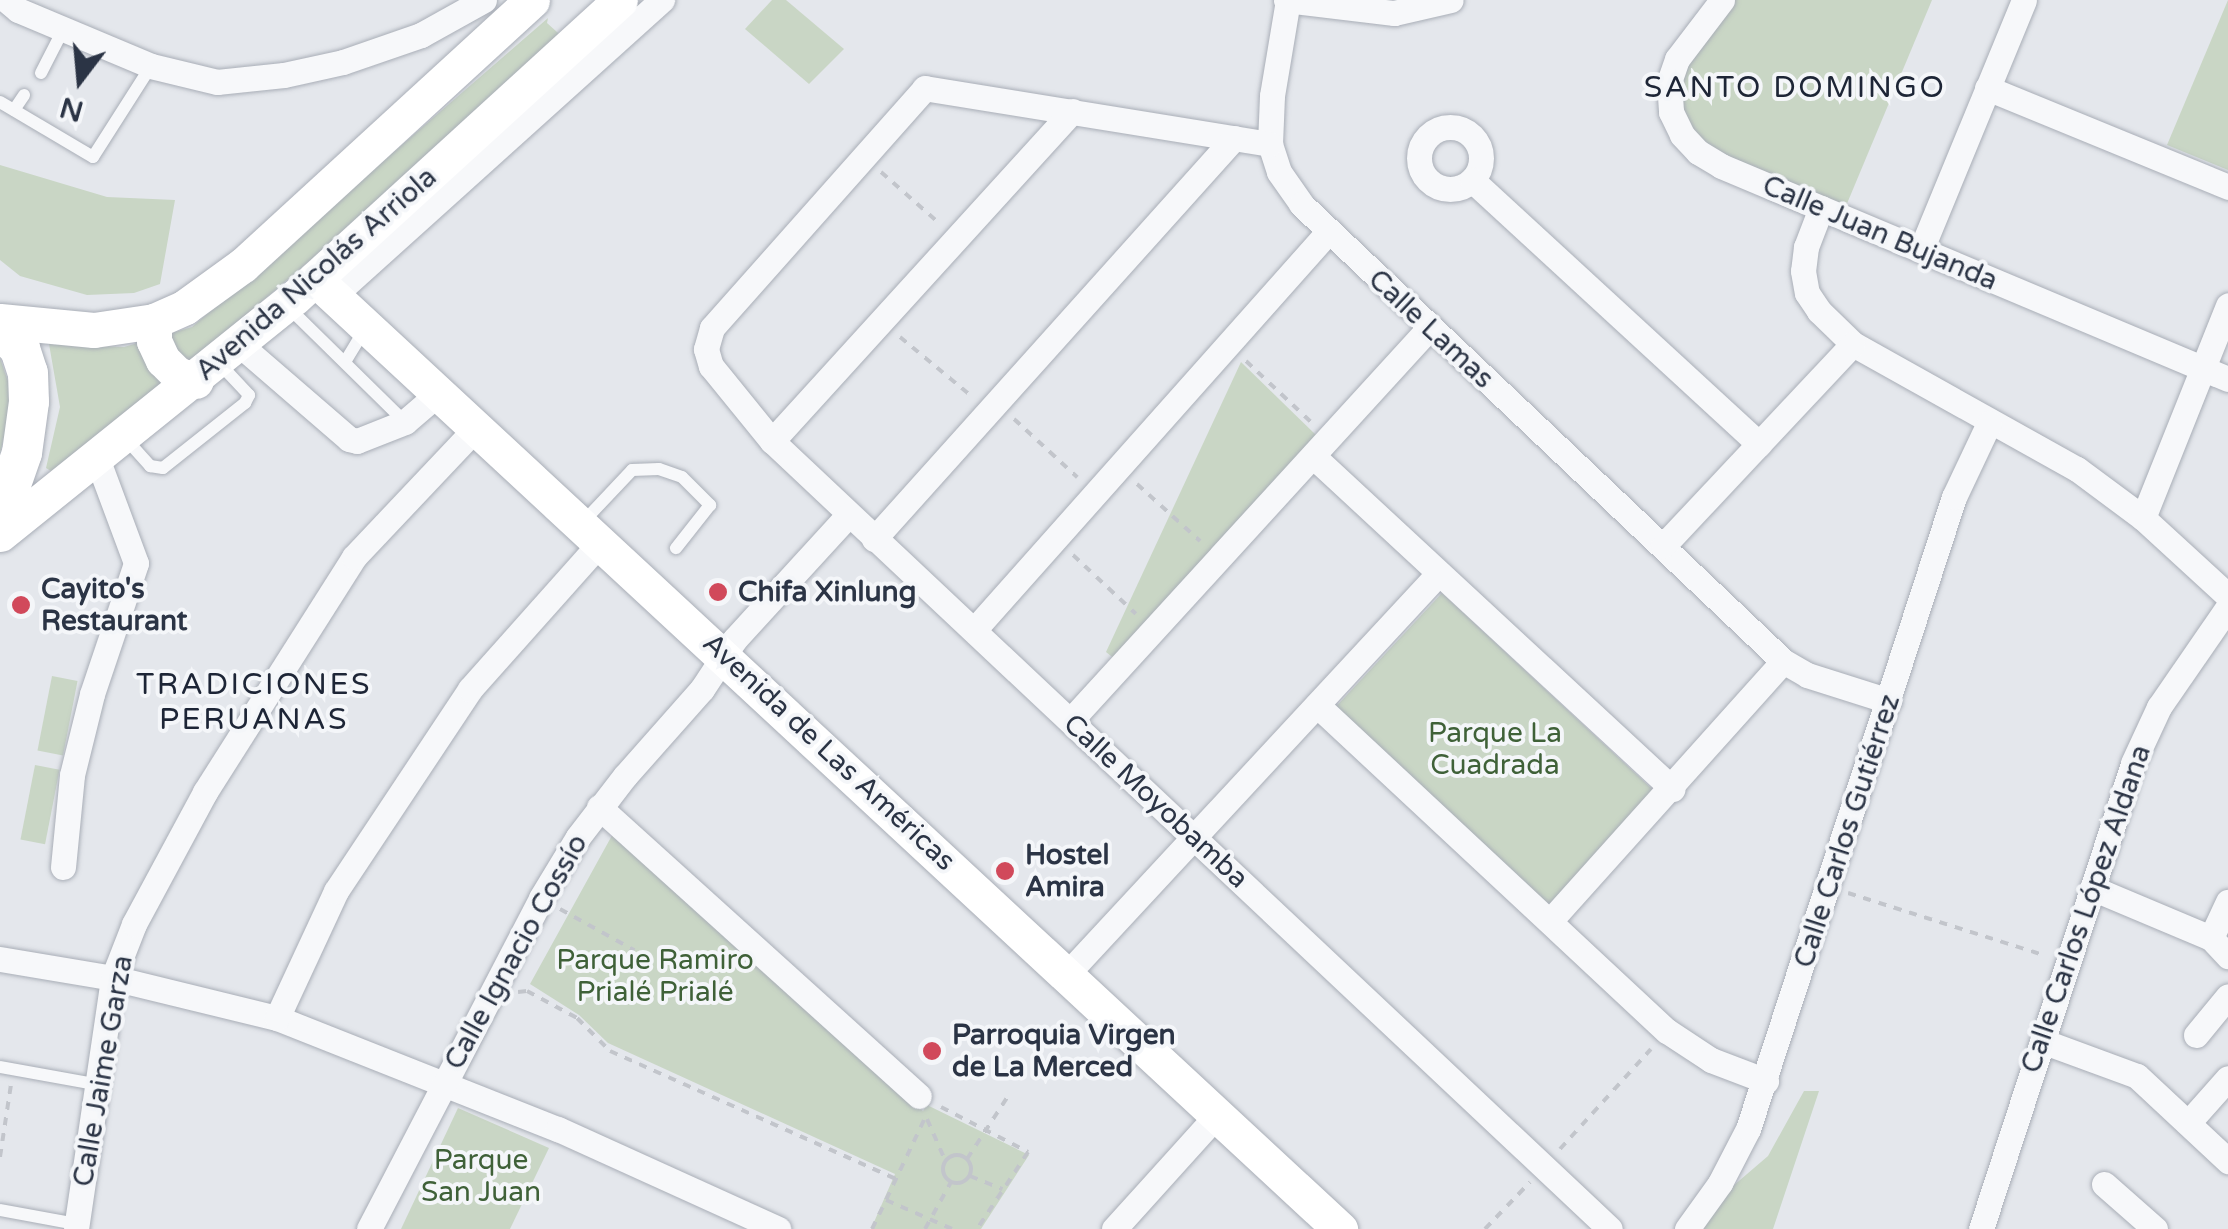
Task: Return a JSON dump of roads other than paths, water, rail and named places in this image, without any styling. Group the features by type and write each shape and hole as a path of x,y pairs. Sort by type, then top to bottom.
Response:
{"main road":[{"name":"Avenida Nicolás Arriola","path":"0,320 94,330 154,321 186,307 243,265 532,0"},
{"path":"550,0 565,21 586,32"},
{"name":"Avenida Nicolás Arriola","path":"0,534 286,305 324,288 620,0"},
{"name":"Avenida de Las Américas","path":"324,288 478,426 1340,1229"},
{"path":"154,321 154,341 163,360 177,374 218,362"},
{"path":"0,328 20,349 28,373 29,402 22,452 0,516"}],"street":[{"path":"6,0 64,30 150,66 217,82 284,76 343,62 421,35 484,0"},
{"name":"Avenida Nicolás Arriola","path":"324,288 662,0"},
{"path":"772,441 1072,111 1270,144 1272,96 1287,0 1394,13 1451,0"},
{"name":"Calle Juan Bujanda","path":"1722,0 1677,59 1669,82 1671,112 1682,135 1721,166 2228,378"},
{"path":"1921,250 2024,0"},
{"name":"Calle Moyobamba","path":"1072,111 926,88 712,328 706,349 711,366 772,441 1610,1229"},
{"path":"1987,88 2228,188"},
{"path":"874,538 1234,138"},
{"name":"Calle Lamas","path":"1270,144 1288,189 1328,232 1784,661 1807,675 1889,701"},
{"path":"1472,180 1759,444"},
{"path":"1821,208 1806,247 1807,293 1819,311 1853,344 1988,423 2077,469 2143,518 2228,596"},
{"path":"974,630 1328,232"},
{"path":"2143,518 2228,306"},
{"path":"1071,720 1430,328"},
{"path":"1663,546 1853,344"},
{"path":"218,362 349,439 358,440 405,422 440,392"},
{"name":"Calle Carlos Gutiérrez","path":"1688,1229 1735,1158 1766,1081 1954,497 1988,423"},
{"name":"Calle Jaime Garza","path":"76,1226 113,978 134,924 205,792 354,557 478,426"},
{"path":"1320,447 1439,572 1673,789"},
{"path":"63,867 72,775 92,694 136,564 111,448"},
{"name":"Calle Ignacio Cossío","path":"369,1229 540,898 599,807 726,656 735,638 849,514"},
{"path":"276,1018 336,892 470,689 592,532"},
{"path":"1066,975 1439,572"},
{"name":"Calle Carlos López Aldana","path":"1980,1229 2145,734 2176,678 2228,607"},
{"path":"1550,921 1673,789 1784,661"},
{"path":"1317,705 1667,1030 1711,1060 1766,1081"},
{"path":"599,807 923,1106"},
{"path":"2092,888 2219,947 2228,902"},
{"path":"0,958 113,978 276,1018 443,1083 778,1229"},
{"path":"2196,1035 2228,996"},
{"path":"2042,1041 2137,1076 2228,1161"},
{"path":"2188,1122 2228,1078"},
{"path":"1114,1229 1217,1116"},
{"path":"2104,1184 2155,1229"}],"lane":[{"path":"40,73 64,30"},
{"path":"0,102 96,156 150,66"},
{"path":"14,110 24,95"},
{"path":"286,305 405,422"},
{"path":"345,362 366,326"},
{"path":"111,448 163,468 245,403 250,395 218,362"},
{"path":"592,532 632,470 659,469 682,477 710,504 676,548"},
{"path":"6,1068 100,1085"},
{"path":"0,1210 76,1226"}],"place":[{"name":"Chifa Xinlung","path":"718,592"},
{"name":"Cayito's Restaurant","path":"21,605"},
{"name":"Hostel Amira","path":"1005,871"},
{"name":"Parroquia Virgen de La Merced","path":"932,1051"}],"district":[{"name":"SANTO DOMINGO","path":"1795,88"},
{"name":"TRADICIONES PERUANAS","path":"254,702"}],"park label":[{"name":"Parque La Cuadrada","path":"1495,749"},
{"name":"Parque Ramiro Prialé Prialé","path":"655,976"},
{"name":"Parque San Juan","path":"481,1176"}]}
